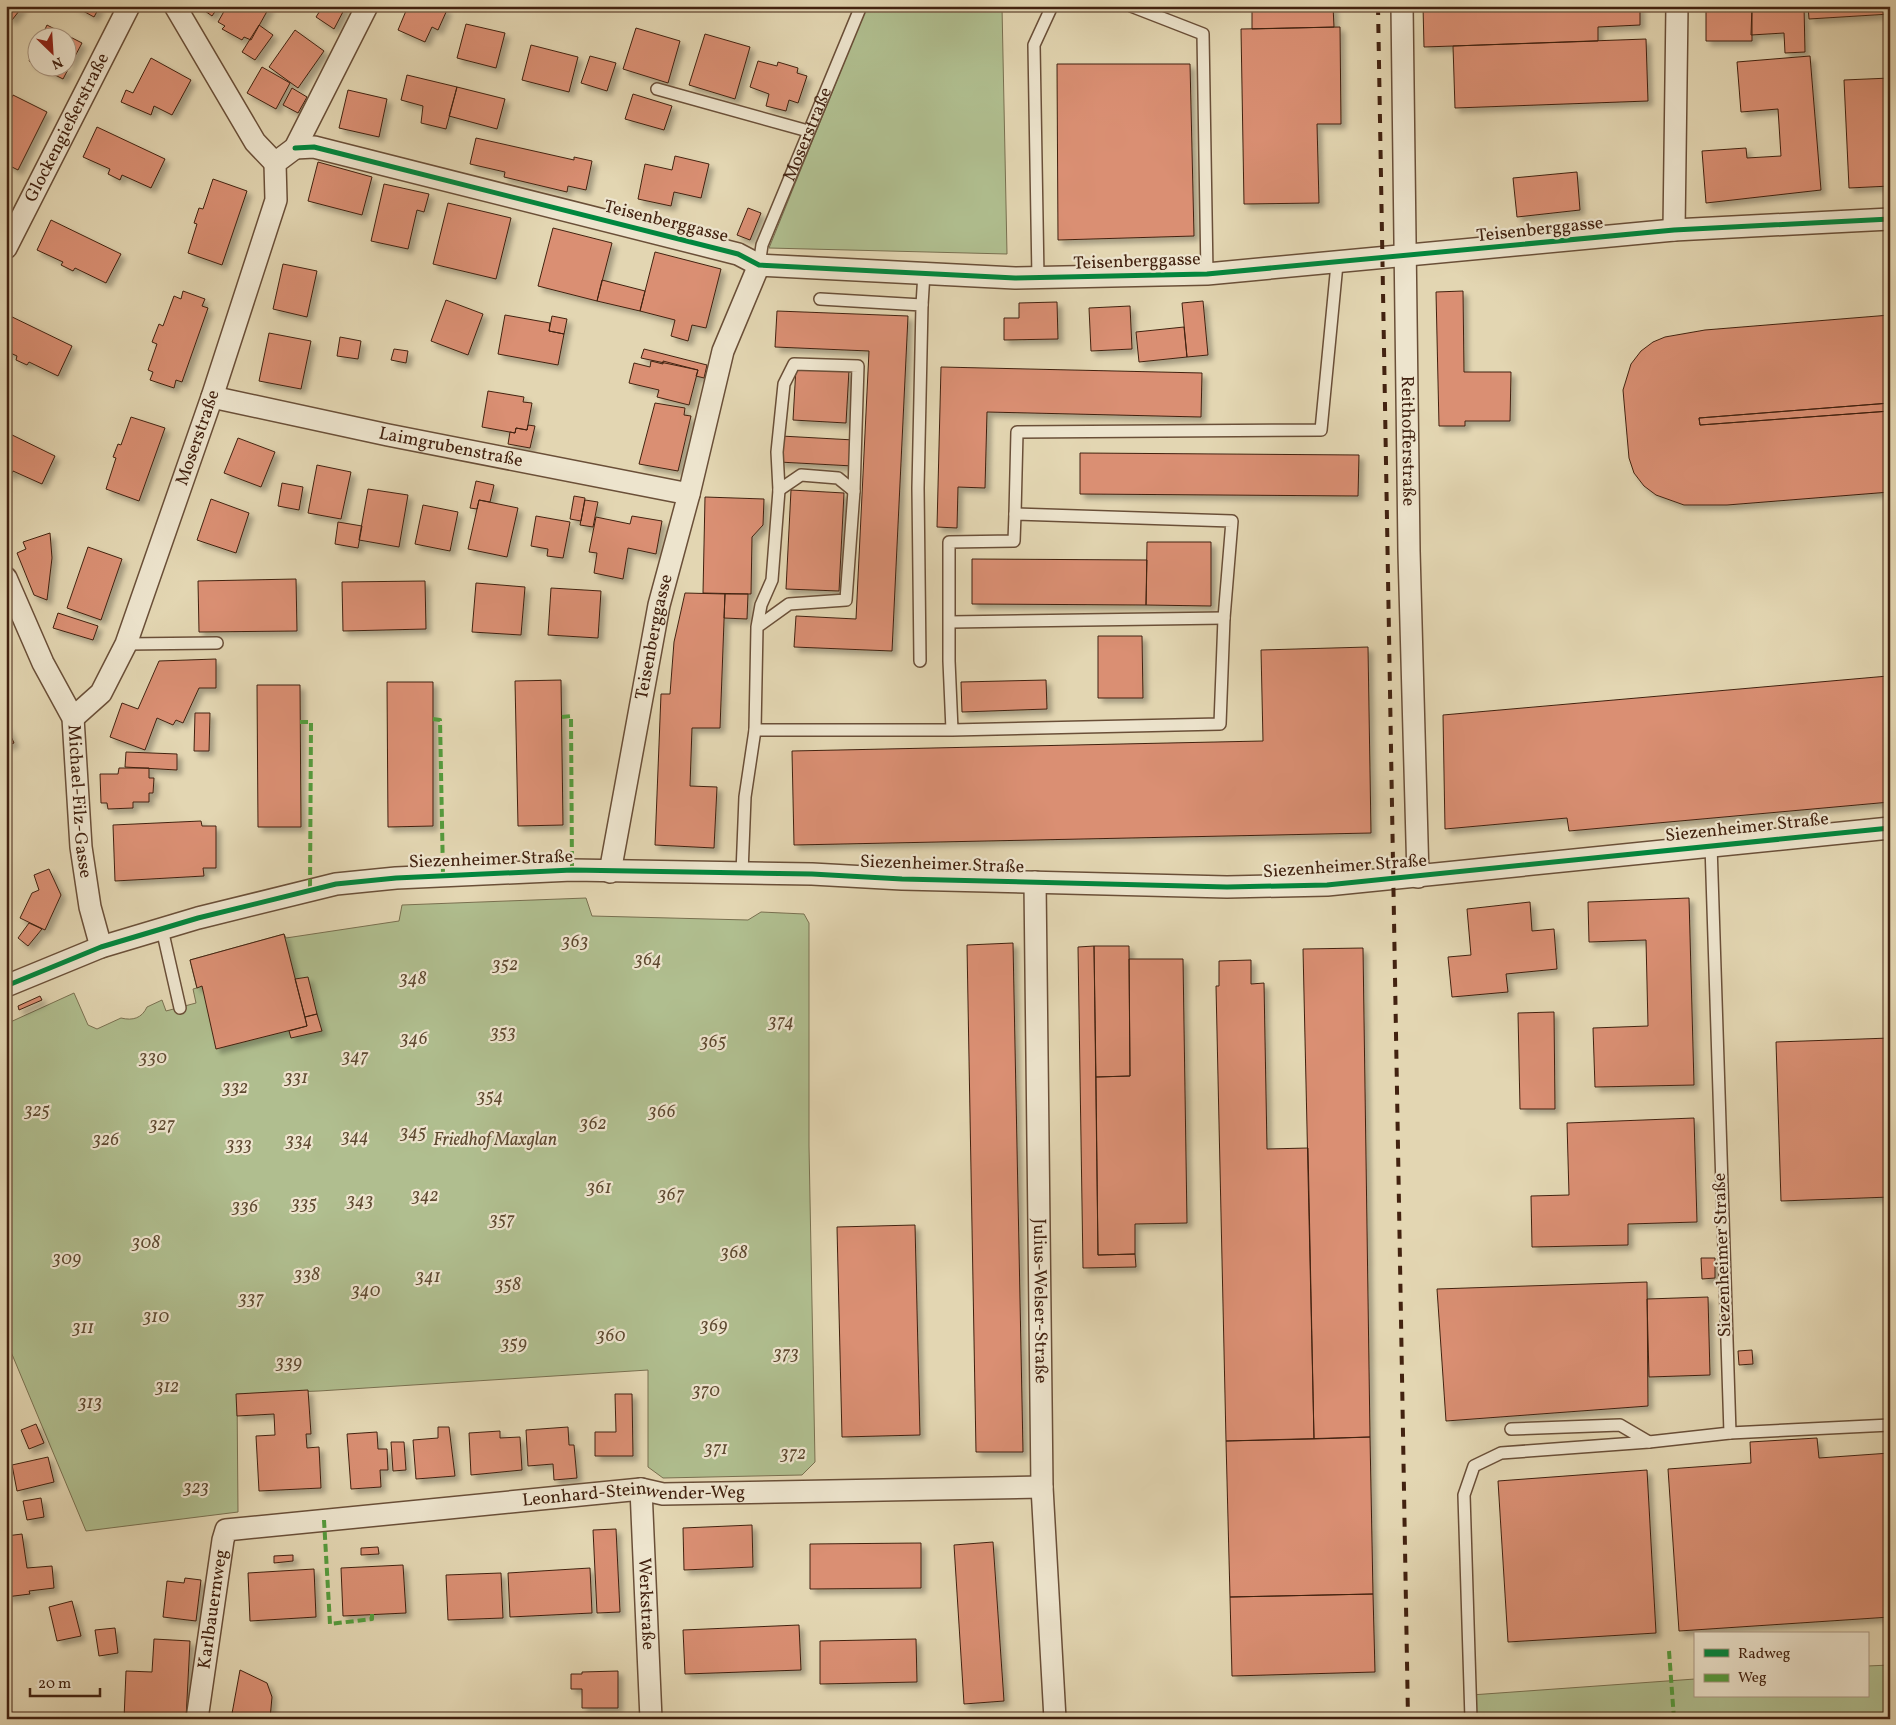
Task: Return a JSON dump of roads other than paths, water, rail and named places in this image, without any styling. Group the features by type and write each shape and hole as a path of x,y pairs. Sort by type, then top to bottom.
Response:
{"street":[{"name":"Glockengießerstraße","path":"6,248 129,6"},
{"path":"175,6 255,142 275,163 295,148 367,6"},
{"name":"Reithofferstraße","path":"1402,6 1409,551 1418,877"},
{"path":"1674,230 1677,6"},
{"name":"Teisenberggasse","path":"295,148 314,147 426,174 738,254 759,265 924,273 1038,278 1207,274 1337,264 1674,230 1890,219"},
{"name":"Moserstraße","path":"73,718 101,694 126,644 212,397 276,200 275,163"},
{"name":"Teisenberggasse","path":"610,872 659,605 689,494 723,351 759,265"},
{"name":"Laimgrubenstraße","path":"212,397 388,435 689,494"},
{"name":"Michael-Filz-Gasse","path":"6,578 43,663 73,718 82,847 90,906 101,947"},
{"name":"Siezenheimer Straße","path":"6,986 101,947 274,898 336,884 453,875 572,870 1035,882 1318,886 1890,828"},
{"name":"Julius-Welser-Straße","path":"1035,882 1042,1487 1055,1719"},
{"name":"Leonhard-Steinwender-Weg","path":"226,1530 642,1489 663,1494 1042,1487"},
{"name":"Werkstraße","path":"642,1489 651,1719"},
{"name":"Karlbauernweg","path":"197,1719 226,1530"}],"lane":[{"name":"Moserstraße","path":"759,265 762,245 860,6"},
{"path":"1038,278 1034,45 1052,6"},
{"path":"1131,6 1203,34 1207,274"},
{"path":"657,89 808,131"},
{"path":"952,730 949,661 950,542 1014,541 1017,432 1321,430 1337,264"},
{"path":"920,661 918,488 924,273"},
{"path":"820,299 922,305"},
{"path":"742,873 745,798 756,730 757,627 761,605 772,580 779,490 778,452 784,384 794,364 858,366 854,491 846,600 789,604 757,627"},
{"path":"779,490 801,474 838,478 854,491"},
{"path":"756,730 952,730 1220,724 1224,618 1232,521 1015,514"},
{"path":"950,622 1224,618"},
{"path":"126,644 217,643"},
{"name":"Siezenheimer Straße","path":"1711,845 1730,1433"},
{"path":"162,929 180,1008"},
{"path":"1511,1430 1620,1425 1649,1442"},
{"path":"1472,1719 1464,1495 1474,1466 1501,1453 1649,1442 1730,1433 1890,1425"}],"railway":[{"path":"1378,6 1408,1719"}],"park label":[{"name":"363","path":"575,942"},
{"name":"364","path":"648,960"},
{"name":"352","path":"505,965"},
{"name":"348","path":"413,979"},
{"name":"374","path":"781,1022"},
{"name":"353","path":"503,1033"},
{"name":"346","path":"414,1039"},
{"name":"365","path":"713,1042"},
{"name":"347","path":"355,1057"},
{"name":"330","path":"153,1058"},
{"name":"331","path":"296,1078"},
{"name":"332","path":"235,1088"},
{"name":"354","path":"490,1097"},
{"name":"325","path":"37,1111"},
{"name":"366","path":"662,1112"},
{"name":"362","path":"593,1124"},
{"name":"327","path":"162,1125"},
{"name":"345","path":"413,1133"},
{"name":"344","path":"355,1137"},
{"name":"326","path":"106,1140"},
{"name":"Friedhof Maxglan","path":"495,1140"},
{"name":"334","path":"299,1141"},
{"name":"333","path":"239,1145"},
{"name":"361","path":"599,1188"},
{"name":"367","path":"671,1195"},
{"name":"342","path":"425,1196"},
{"name":"343","path":"360,1201"},
{"name":"335","path":"304,1204"},
{"name":"336","path":"245,1207"},
{"name":"357","path":"502,1220"},
{"name":"308","path":"146,1243"},
{"name":"368","path":"734,1253"},
{"name":"309","path":"67,1259"},
{"name":"338","path":"307,1275"},
{"name":"341","path":"428,1277"},
{"name":"358","path":"508,1285"},
{"name":"340","path":"366,1291"},
{"name":"337","path":"251,1299"},
{"name":"310","path":"156,1317"},
{"name":"369","path":"714,1326"},
{"name":"311","path":"83,1328"},
{"name":"360","path":"611,1336"},
{"name":"359","path":"514,1344"},
{"name":"373","path":"786,1354"},
{"name":"339","path":"289,1363"},
{"name":"312","path":"167,1387"},
{"name":"370","path":"706,1391"},
{"name":"313","path":"90,1403"},
{"name":"371","path":"716,1449"},
{"name":"372","path":"793,1454"},
{"name":"323","path":"196,1488"}]}
